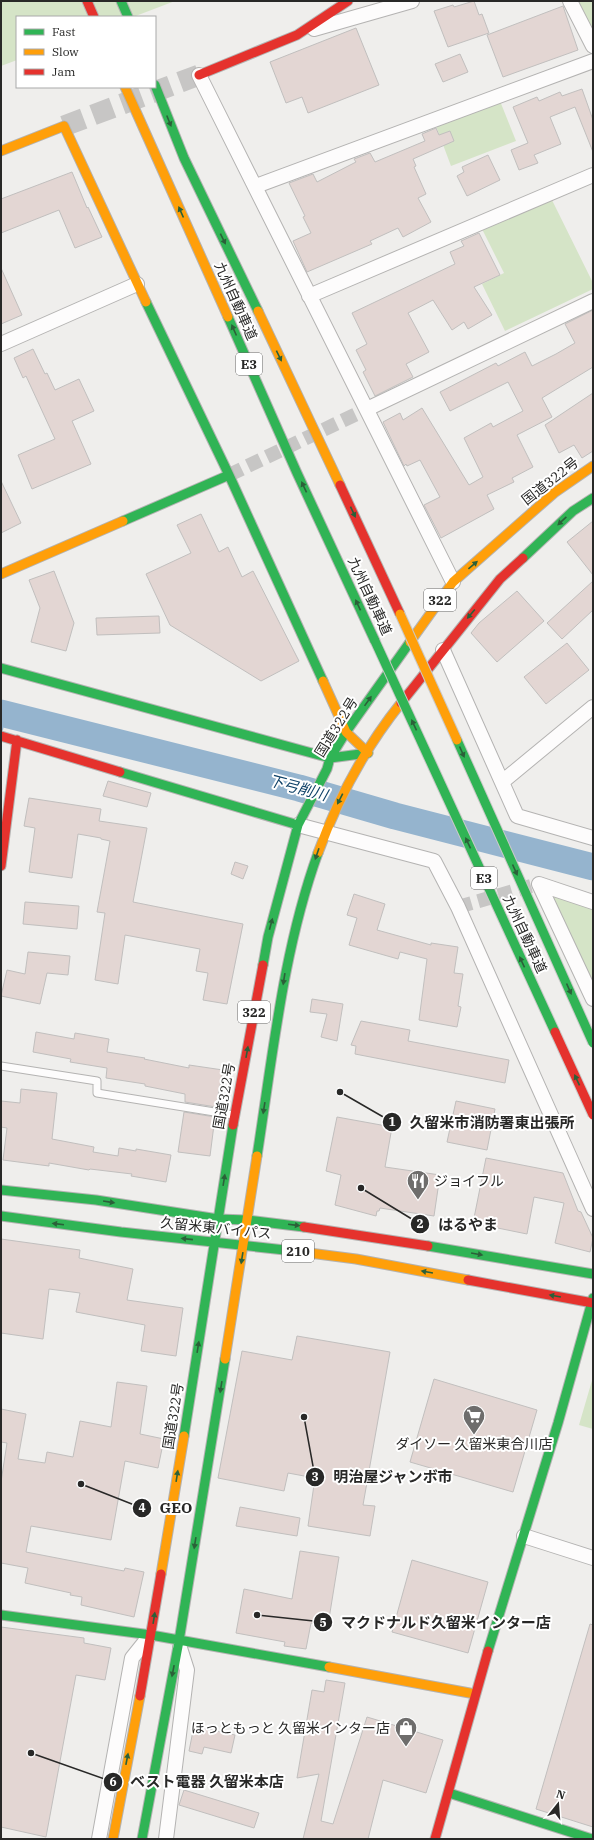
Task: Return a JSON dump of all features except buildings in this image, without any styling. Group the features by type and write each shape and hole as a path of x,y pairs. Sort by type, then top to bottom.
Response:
{"main road":[{"path":"87,1 94,16"},
{"path":"121,1 128,16"},
{"path":"199,75 297,35 348,1"},
{"name":"九州自動車道","path":"156,87 184,158 322,446 400,614 593,1043"},
{"name":"九州自動車道","path":"125,88 294,465 593,1115"},
{"path":"1,151 64,126 137,284 229,475 346,732 368,752"},
{"name":"国道322号","path":"113,1839 151,1635 235,1116 268,937 298,825 305,809 327,770 330,758 346,732 453,582 554,493 593,466"},
{"path":"1,574 229,475"},
{"name":"322","path":"142,1839 178,1641 244,1244 287,962 304,891 324,831 350,780 381,728 500,579 573,511 593,498"},
{"path":"1,668 330,758 368,752"},
{"path":"1,736 298,825"},
{"path":"1,866 17,740"},
{"name":"久留米東バイパス","path":"1,1190 96,1200 218,1219 247,1220 338,1231 593,1274"},
{"name":"久留米東バイパス","path":"1,1216 244,1244 356,1259 592,1301"},
{"path":"435,1839 449,1793 475,1694 558,1423 592,1301"},
{"path":"1,1614 151,1635 475,1694"},
{"path":"449,1793 592,1839"}],"street":[{"path":"297,35 412,1"},
{"path":"570,1 593,46"},
{"path":"256,186 593,61"},
{"path":"199,75 256,186 309,296 453,582"},
{"path":"309,296 593,175"},
{"path":"1,344 137,284"},
{"path":"367,409 593,301"},
{"path":"443,650 517,816 593,838"},
{"path":"502,782 593,707"},
{"path":"298,825 434,861 461,914 593,1209"},
{"path":"593,902 539,884 593,999"},
{"path":"524,1536 593,1558"},
{"path":"99,1839 132,1658 151,1635"},
{"path":"166,1839 187,1670 178,1641"}],"lane":[{"path":"1,1066 98,1081 97,1093 235,1116"}],"green space":[{"path":"1,1 175,1 136,16 16,16 16,60 1,66"},
{"path":"570,1 593,1 593,46"},
{"path":"500,101 516,141 451,166 436,126"},
{"path":"550,196 593,283 593,289 505,331 482,284 504,273 482,229"},
{"path":"539,884 593,902 593,997"},
{"path":"593,1377 593,1429 579,1425"}],"waterway":[{"name":"下弓削川","path":"1,713 299,788 395,816 593,867"},
{"path":"1,729 3,714"}],"tunnel":[{"path":"64,126 199,75"},
{"path":"229,475 367,409"},
{"path":"458,907 531,886"}],"traffic: fast":[{"path":"121,1 128,16"},
{"path":"156,88 184,158 258,311"},
{"path":"146,302 229,475 323,681"},
{"path":"228,317 297,473 375,641"},
{"path":"123,521 229,475"},
{"path":"523,558 573,511 593,498"},
{"path":"375,641 555,1032"},
{"path":"263,965 268,937 298,825 327,769 330,758 346,732 410,642"},
{"path":"1,668 330,758 368,753"},
{"path":"457,740 593,1043"},
{"path":"120,772 298,825"},
{"path":"257,1156 280,1003 296,927 318,853"},
{"path":"184,1436 233,1125"},
{"path":"1,1190 96,1200 218,1219 247,1220 304,1227"},
{"path":"1,1216 121,1232 294,1251"},
{"path":"428,1246 593,1274"},
{"path":"488,1651 558,1423 593,1298"},
{"path":"142,1839 179,1641 225,1359"},
{"path":"1,1615 151,1635 329,1667"},
{"path":"449,1793 592,1839"}],"traffic: slow":[{"path":"125,88 228,317"},
{"path":"1,151 64,126 146,302"},
{"path":"258,311 340,485"},
{"path":"410,642 453,582 554,493 593,466"},
{"path":"1,574 123,521"},
{"path":"400,614 457,740"},
{"path":"323,681 346,732 368,753"},
{"path":"318,853 334,813 354,774 364,756 401,703"},
{"path":"225,1359 257,1156"},
{"path":"294,1251 356,1259 468,1280"},
{"path":"161,1574 184,1436"},
{"path":"329,1667 475,1694"},
{"path":"113,1839 140,1696"}],"traffic: jam":[{"path":"87,1 94,16"},
{"path":"199,75 297,35 348,1"},
{"path":"340,485 400,614"},
{"path":"401,703 500,579 523,558"},
{"path":"1,736 120,772"},
{"path":"1,866 17,740"},
{"path":"233,1125 263,965"},
{"path":"555,1032 593,1115"},
{"path":"304,1227 428,1246"},
{"path":"468,1280 593,1303"},
{"path":"140,1696 161,1574"},
{"path":"435,1839 488,1651"}],"place":[{"name":"久留米市消防署東出張所","path":"340,1092"},
{"name":"はるやま","path":"361,1188"},
{"name":"ジョイフル","path":"418,1200"},
{"name":"明治屋ジャンボ市","path":"304,1417"},
{"name":"ダイソー 久留米東合川店","path":"474,1436"},
{"name":"GEO","path":"81,1484"},
{"name":"マクドナルド久留米インター店","path":"257,1615"},
{"name":"ほっともっと 久留米インター店","path":"406,1748"},
{"name":"ベスト電器 久留米本店","path":"31,1753"}]}
